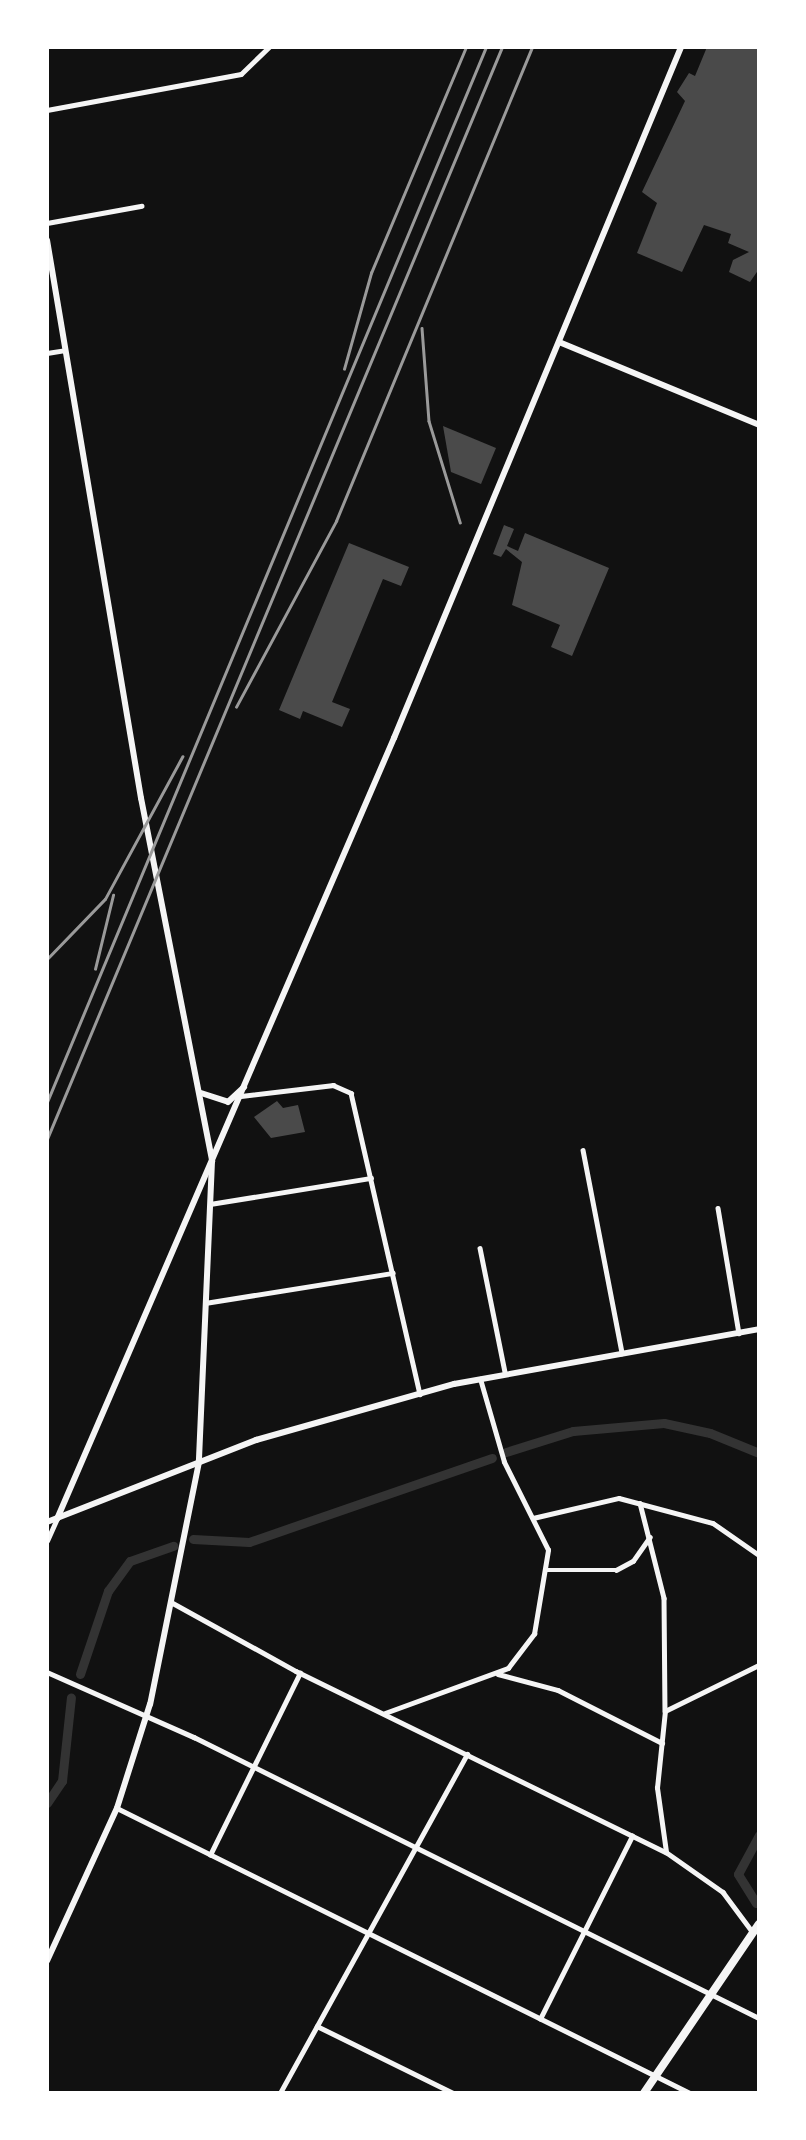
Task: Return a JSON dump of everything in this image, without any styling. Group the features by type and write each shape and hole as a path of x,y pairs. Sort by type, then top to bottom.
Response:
{"main road":[{"path":"644,2093 759,1924"}],"street":[{"path":"47,110 241,74 269,47"},
{"path":"47,1541 241,1096 681,47"},
{"path":"47,223 141,206"},
{"path":"47,240 141,798 201,1093 212,1161 199,1462 171,1602 146,1715 117,1808 47,1961"},
{"path":"559,342 759,425"},
{"path":"47,353 66,350"},
{"path":"201,1093 228,1102 245,1086"},
{"path":"241,1096 346,1088 355,1099 420,1394"},
{"path":"583,1150 622,1353"},
{"path":"209,1204 371,1178"},
{"path":"718,1208 739,1333"},
{"path":"480,1248 505,1372"},
{"path":"205,1303 393,1273"},
{"path":"47,1522 199,1462 479,1377 759,1329"},
{"path":"384,1714 497,1674 530,1645 547,1570 545,1539 504,1462 479,1377"},
{"path":"533,1518 595,1499 640,1502 713,1523 759,1555"},
{"path":"640,1502 650,1536 667,1626 665,1711 657,1788 666,1852"},
{"path":"547,1570 616,1570 634,1560 650,1536"},
{"path":"171,1602 300,1673 666,1852 723,1892 753,1933"},
{"path":"665,1711 759,1665"},
{"path":"47,1672 146,1715 759,2018"},
{"path":"210,1855 300,1673"},
{"path":"497,1674 558,1690 662,1742"},
{"path":"280,2093 467,1754"},
{"path":"117,1808 690,2093"},
{"path":"540,2019 632,1836"},
{"path":"317,2026 453,2093"}],"building":[{"path":"707,47 759,47 759,269 750,282 729,272 733,260 749,252 728,243 731,234 704,225 682,272 637,253 657,203 642,192 685,101 677,92 689,73 695,76"},
{"path":"443,426 496,448 481,484 451,472"},
{"path":"504,525 514,529 507,546 518,551 525,533 609,568 572,656 551,647 560,625 512,605 522,562 506,549 501,557 493,554"},
{"path":"349,543 409,567 401,586 383,579 332,702 350,709 342,727 303,711 300,719 279,710"},
{"path":"277,1101 283,1108 298,1105 305,1132 271,1138 254,1117"}],"waterway":[{"path":"506,1452 573,1431 664,1423 710,1433 759,1453"},
{"path":"193,1539 249,1542 492,1458"},
{"path":"80,1674 108,1591 130,1561 173,1546"},
{"path":"47,1803 62,1781 71,1697"},
{"path":"756,1903 738,1874 759,1835"}],"railway":[{"path":"344,369 371,273 466,47"},
{"path":"47,1102 486,47"},
{"path":"47,1139 502,47"},
{"path":"236,707 336,521 532,47"},
{"path":"422,328 429,421 460,522"},
{"path":"47,959 105,899 182,757"},
{"path":"95,969 113,895"}]}
